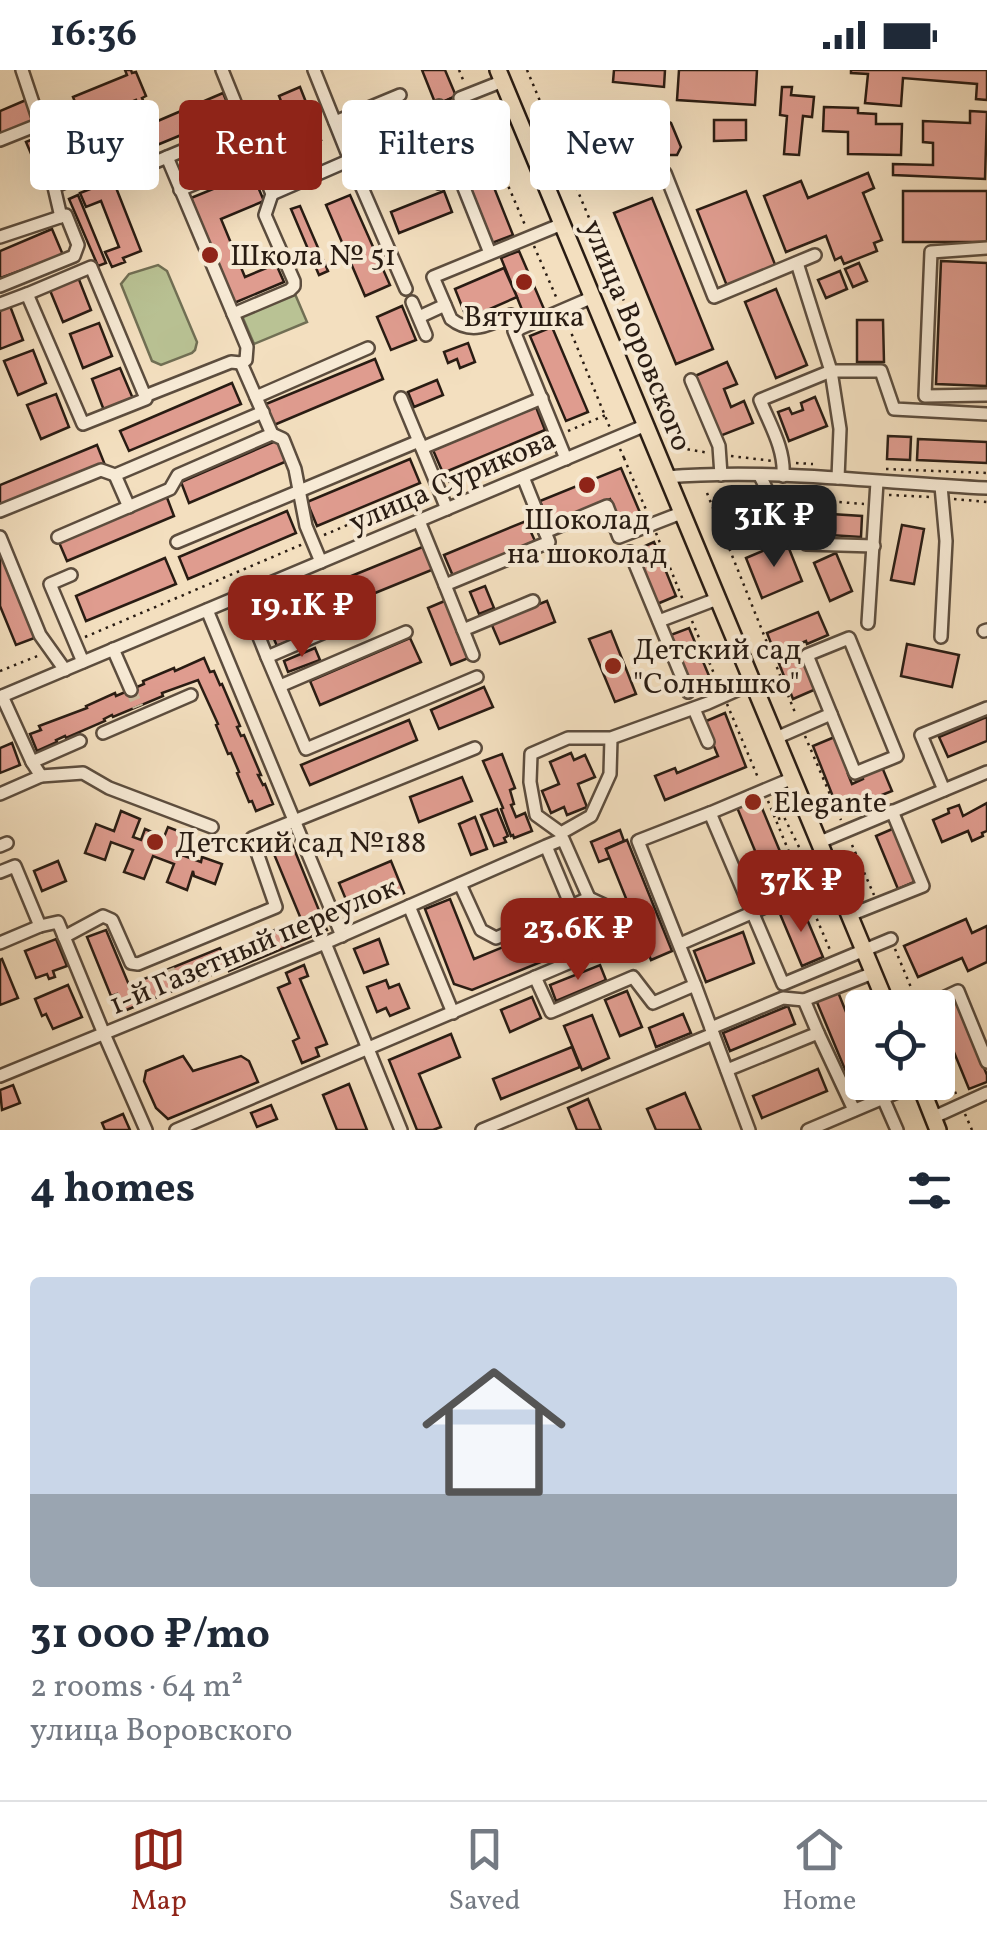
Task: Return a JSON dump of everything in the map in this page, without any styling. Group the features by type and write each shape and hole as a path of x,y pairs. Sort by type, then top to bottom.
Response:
{"main road":[{"name":"улица Воровского","path":"500,75 881,990"},
{"path":"926,1100 935,1124"}],"street":[{"path":"22,70 32,100"},
{"path":"222,70 234,100"},
{"path":"314,70 342,141"},
{"path":"460,98 500,75"},
{"path":"334,122 400,94"},
{"path":"0,140 30,128"},
{"path":"159,161 179,152"},
{"path":"166,158 179,188"},
{"path":"272,194 342,163"},
{"path":"670,183 714,297 815,255"},
{"path":"55,190 61,217"},
{"path":"144,396 231,362 241,364 246,360 247,347 180,190"},
{"path":"233,314 294,286 265,215 270,190"},
{"path":"363,190 406,289"},
{"path":"465,190 490,253"},
{"path":"0,237 66,215 78,245 74,256 0,286"},
{"path":"517,330 511,315 474,329 462,327 450,319 433,277 562,224"},
{"path":"987,248 931,252 925,396 987,395"},
{"path":"797,262 831,371 840,429 838,478"},
{"path":"0,304 90,267 146,400 83,424 27,294"},
{"path":"566,459 514,331 593,297"},
{"path":"412,302 426,335"},
{"path":"418,317 445,305"},
{"path":"256,397 368,348"},
{"path":"241,364 272,434 283,439 295,469 306,526 321,562"},
{"path":"783,476 779,443 760,400 831,371 881,371 894,410 987,414"},
{"path":"691,380 719,446 721,475"},
{"path":"401,398 448,509"},
{"path":"177,542 542,398"},
{"path":"0,512 102,470 116,475 263,412"},
{"name":"улица Сурикова","path":"1,696 646,426"},
{"path":"58,537 170,489 178,475 272,434"},
{"path":"116,475 128,507"},
{"path":"744,530 786,520 760,476"},
{"path":"445,586 549,542 523,477"},
{"path":"666,477 838,478 877,488 941,492 987,488"},
{"path":"868,622 877,488"},
{"path":"941,492 946,541 941,637"},
{"path":"545,532 607,506 619,537 682,513"},
{"path":"418,521 473,655"},
{"path":"0,537 40,636 64,670"},
{"path":"806,544 874,546"},
{"path":"630,552 688,692"},
{"path":"70,575 50,584 84,662"},
{"path":"242,595 306,749 477,677"},
{"path":"659,621 717,599"},
{"path":"463,630 533,602"},
{"path":"206,610 342,936"},
{"path":"267,657 332,628"},
{"path":"280,686 406,632"},
{"path":"849,638 897,756 855,773 831,714 807,655 849,638"},
{"path":"114,649 131,690"},
{"path":"611,738 610,774 591,816 561,833 536,815 530,782 531,754 568,738 611,738 694,709 752,683"},
{"path":"103,732 140,711 191,695"},
{"path":"1,696 41,776"},
{"path":"944,790 921,735 987,708"},
{"path":"694,709 708,742"},
{"path":"776,738 831,714"},
{"path":"32,762 80,741"},
{"path":"64,937 103,916 112,920 132,962 138,964 276,906 252,838 475,748"},
{"path":"820,842 987,772"},
{"path":"0,794 41,776 83,773 109,788 212,826"},
{"path":"750,1130 638,841 793,778"},
{"path":"850,915 922,886 892,810"},
{"path":"710,812 783,984 891,939"},
{"path":"176,1130 620,942 604,905 589,898 563,840 546,846 571,906"},
{"name":"1-й Газетный переулок","path":"0,1076 104,1034 180,994 325,943 546,846"},
{"path":"0,872 15,866 40,926"},
{"path":"680,944 834,876"},
{"path":"460,884 481,930 496,938 589,898"},
{"path":"409,906 453,1013"},
{"path":"0,943 58,922 146,1130"},
{"path":"325,943 401,1130"},
{"path":"163,954 169,969"},
{"path":"482,1130 783,998 804,1000 874,972"},
{"path":"535,978 551,1012 633,978 652,1002 695,986"},
{"path":"955,992 958,991 987,1062"},
{"path":"804,1000 854,1110"},
{"path":"728,1070 818,1033"},
{"path":"935,1124 987,1093"},
{"path":"810,1130 878,1100"},
{"path":"884,1100 896,1130"}],"path":[{"path":"527,70 686,449"},
{"path":"606,415 610,429"},
{"path":"620,449 835,962"},
{"path":"711,503 770,496 864,504 877,488 941,492 987,502"},
{"path":"707,493 842,822"},
{"path":"776,820 784,816 806,862 795,866"},
{"path":"852,845 877,903"},
{"path":"891,939 912,990"},
{"path":"955,1091 957,1096"},
{"path":"963,1130 971,1128 964,1113"}],"green space":[{"path":"158,265 167,271 197,342 192,353 161,365 152,361 121,284 129,274"},
{"path":"295,294 307,322 254,344 242,316"}],"building":[{"path":"125,70 136,72 146,96 143,100 74,100 73,97 127,75"},
{"path":"422,70 445,70 456,96 434,100"},
{"path":"614,70 665,70 664,87 613,82"},
{"path":"679,70 757,70 755,105 677,100"},
{"path":"851,70 987,70 987,100 976,99 977,84 903,78 901,106 865,103 868,74"},
{"path":"300,87 305,100 281,100 279,96"},
{"path":"782,87 792,87 791,95 814,97 812,117 803,116 799,155 784,154 787,116 780,115"},
{"path":"223,93 226,100 207,100"},
{"path":"26,100 30,124 0,137 0,111"},
{"path":"824,107 858,108 858,113 876,114 876,124 902,124 901,155 848,154 848,132 823,131"},
{"path":"970,111 987,112 985,179 893,175 893,164 933,165 933,143 923,142 923,121 970,123"},
{"path":"179,112 179,136 159,144 159,120"},
{"path":"714,120 746,120 746,140 714,141"},
{"path":"670,122 681,147 677,155 670,155"},
{"path":"868,173 874,188 863,193 882,240 874,243 877,251 844,264 841,257 835,260 826,236 786,252 764,196 801,181 808,198"},
{"path":"117,190 141,251 112,267 105,252 119,247 101,201 86,207 80,193"},
{"path":"211,190 259,190 264,201 221,219 245,277 276,264 284,282 234,303 191,198"},
{"path":"470,190 495,190 513,235 492,243"},
{"path":"444,191 452,212 399,233 391,212"},
{"path":"746,191 776,267 727,286 697,210"},
{"path":"903,191 987,191 987,242 903,242"},
{"path":"78,195 106,263 98,266 69,199"},
{"path":"350,195 390,285 365,296 326,205"},
{"path":"652,198 713,349 676,364 614,213"},
{"path":"300,206 328,271 319,275 291,209"},
{"path":"52,229 63,255 0,278 0,251"},
{"path":"519,251 544,309 525,317 501,258"},
{"path":"941,261 987,263 987,386 936,384"},
{"path":"859,263 867,281 853,287 845,269"},
{"path":"504,268 517,297 467,319 455,289"},
{"path":"840,271 847,289 826,298 818,280"},
{"path":"78,277 91,310 63,322 49,288"},
{"path":"776,289 807,365 776,378 745,302"},
{"path":"10,306 23,340 0,349 0,310"},
{"path":"402,306 416,340 391,350 377,317"},
{"path":"857,320 883,320 884,362 857,362"},
{"path":"99,323 112,356 83,368 70,334"},
{"path":"552,327 588,412 566,421 530,336"},
{"path":"468,343 475,362 460,368 457,359 448,363 444,352"},
{"path":"33,350 46,383 18,395 4,361"},
{"path":"375,359 383,379 274,425 266,404"},
{"path":"727,362 737,384 724,389 731,407 744,401 753,423 720,436 695,376"},
{"path":"120,368 134,401 105,413 92,379"},
{"path":"437,380 443,395 414,407 408,392"},
{"path":"232,383 241,404 129,451 120,431"},
{"path":"56,394 69,427 41,439 27,405"},
{"path":"815,397 827,426 789,441 778,412 789,408 792,414 803,410 801,403"},
{"path":"536,407 545,430 443,473 433,450"},
{"path":"888,436 911,437 910,460 887,459"},
{"path":"918,439 987,442 987,463 917,460"},
{"path":"278,440 287,461 189,503 181,482"},
{"path":"97,445 105,465 0,508 0,485"},
{"path":"410,459 420,483 317,526 307,502"},
{"path":"621,468 644,522 623,531 610,499 549,523 540,501"},
{"path":"166,495 174,516 67,561 58,540"},
{"path":"287,511 296,533 188,579 179,557"},
{"path":"799,512 862,516 861,537 798,533"},
{"path":"526,521 535,541 453,576 444,555"},
{"path":"902,525 924,529 914,584 891,580"},
{"path":"786,541 802,581 762,598 746,558"},
{"path":"654,542 676,596 657,604 634,551"},
{"path":"0,546 37,637 16,645 0,606"},
{"path":"425,546 434,569 348,604 339,581"},
{"path":"836,553 852,591 830,601 814,563"},
{"path":"165,558 176,584 86,621 76,596"},
{"path":"485,586 494,608 479,614 470,592"},
{"path":"447,600 471,657 451,665 428,608"},
{"path":"547,601 555,622 500,644 491,623"},
{"path":"320,604 328,625 277,646 268,625"},
{"path":"818,612 828,635 795,646 816,689 793,699 767,633"},
{"path":"689,628 712,683 691,691 668,636"},
{"name":"Детский сад \"Солнышко\"","path":"611,631 636,694 615,702 589,639"},
{"path":"410,638 421,662 320,705 310,681"},
{"path":"907,644 959,655 952,687 901,676"},
{"path":"315,648 320,660 288,672 284,661"},
{"path":"204,658 210,672 214,671 222,684 240,726 237,727 273,804 256,811 249,802 198,680 37,751 30,734 41,730 39,726"},
{"path":"484,687 493,707 439,729 431,710"},
{"path":"725,713 746,767 665,800 655,776 675,768 677,773 718,756 704,722"},
{"path":"987,717 987,741 948,757 939,737"},
{"path":"409,720 417,740 310,785 301,765"},
{"path":"837,736 852,773 848,774 852,784 882,767 892,791 839,812 813,746"},
{"path":"12,743 20,765 0,773 0,748"},
{"path":"571,753 574,760 585,755 595,777 578,784 587,807 567,815 564,807 551,813 542,791 559,784 550,762"},
{"path":"502,754 515,788 510,790 514,804 511,805 516,817 525,813 532,831 514,838 483,761"},
{"path":"462,777 472,801 419,822 410,797"},
{"path":"757,796 791,878 770,887 736,805"},
{"path":"987,803 987,831 983,836 972,841 968,831 942,842 933,820 959,805 963,816"},
{"path":"497,809 508,836 504,838 506,842 494,846 481,815"},
{"path":"121,811 140,819 133,837 141,840 145,829 159,835 155,845 160,847 168,827 186,834 179,854 222,864 215,884 194,876 193,871 187,890 167,882 174,864 153,856 144,879 124,872 133,850 111,842 105,860 85,853 96,824 114,831"},
{"path":"475,817 487,849 471,855 459,824"},
{"path":"897,827 919,880 898,889 876,836"},
{"path":"620,830 624,841 606,849 610,858 599,862 591,842"},
{"path":"288,834 327,930 177,989 169,969 301,919 269,842"},
{"path":"627,840 672,951 651,960 606,849"},
{"path":"58,861 66,881 42,891 34,871"},
{"path":"391,861 404,893 352,914 339,883"},
{"path":"450,899 474,959 596,909 607,935 472,990 454,984 425,909"},
{"path":"801,905 823,957 802,966 780,914"},
{"path":"966,919 972,933 987,926 987,962 968,971 962,958 918,977 904,946"},
{"path":"106,930 129,985 169,969 177,989 124,1011 117,994 111,996 87,937"},
{"path":"743,932 754,963 706,982 694,951"},
{"path":"56,939 67,966 53,971 55,977 49,979 47,974 36,978 25,951"},
{"path":"379,939 388,964 364,973 354,949"},
{"path":"0,960 18,998 0,1005"},
{"path":"304,965 308,976 300,979 327,1044 316,1048 319,1056 302,1063 293,1041 299,1038 278,988 290,983 286,973"},
{"path":"600,965 606,980 556,1001 550,985"},
{"path":"386,980 389,988 399,984 409,1008 390,1016 386,1008 377,1012 367,987"},
{"path":"68,985 82,1017 53,1029 35,999"},
{"path":"627,991 642,1027 620,1036 605,1000"},
{"path":"838,992 845,1010 845,1069 816,1000"},
{"path":"532,997 541,1018 510,1032 501,1010"},
{"path":"955,999 987,1075 987,1082 969,1089 955,1055"},
{"path":"788,1006 795,1024 730,1051 723,1033"},
{"path":"683,1014 691,1033 656,1047 649,1028"},
{"path":"592,1015 609,1058 582,1070 564,1026"},
{"path":"451,1034 460,1057 419,1074 441,1127 417,1130 389,1060"},
{"path":"572,1047 580,1067 501,1099 493,1079"},
{"path":"183,1056 193,1071 241,1056 249,1061 258,1082 168,1119 156,1108 144,1081 146,1071"},
{"path":"818,1069 827,1091 762,1118 753,1096"},
{"path":"349,1084 367,1130 337,1130 323,1095"},
{"path":"13,1085 20,1103 2,1110 0,1090"},
{"path":"685,1093 701,1130 656,1130 647,1109"},
{"path":"588,1099 601,1130 577,1130 568,1108"},
{"path":"271,1105 277,1119 257,1127 251,1113"},
{"path":"123,1114 130,1130 105,1130 102,1123"}],"tunnel":[{"path":"131,690 138,707"},
{"path":"169,969 177,989"}],"place":[{"name":"Школа № 51","path":"210,255"},
{"name":"Вятушка","path":"524,282"},
{"name":"Шоколад на шоколад","path":"587,485"},
{"name":"Детский сад \"Солнышко\"","path":"613,666"},
{"name":"Elegante","path":"753,802"},
{"name":"Детский сад №188","path":"155,842"}]}
